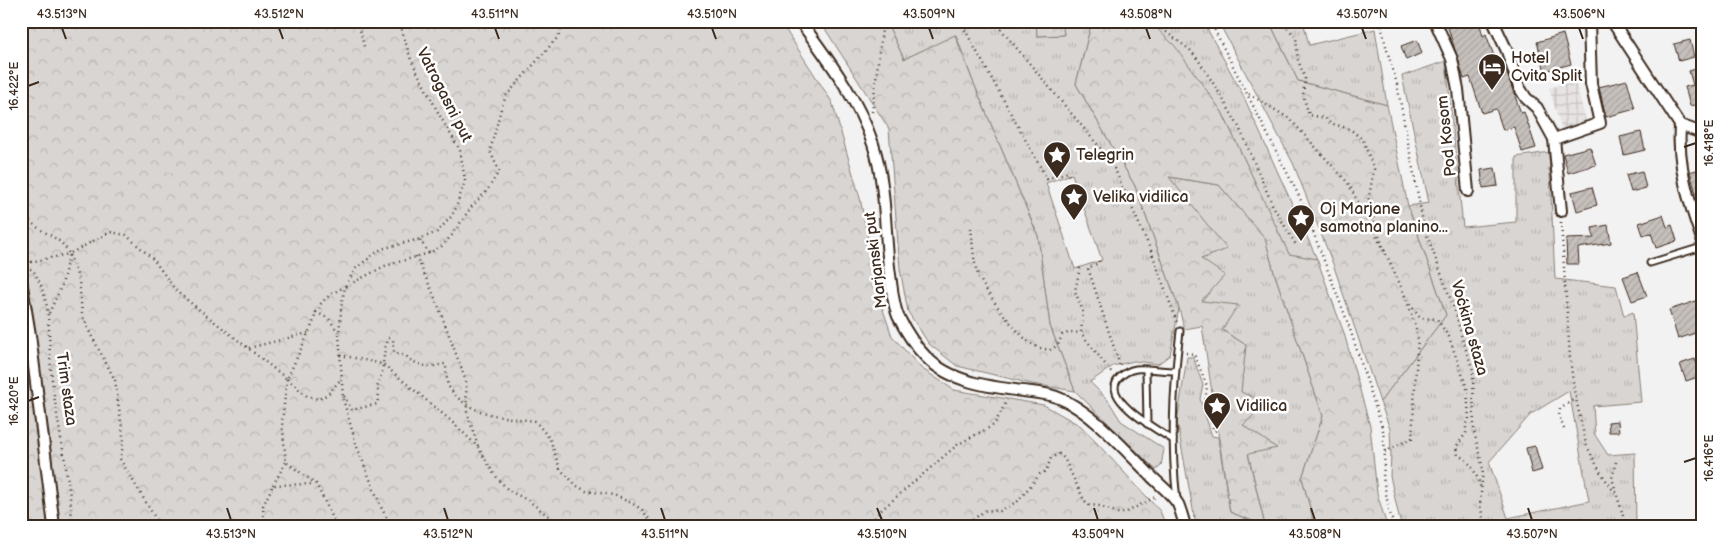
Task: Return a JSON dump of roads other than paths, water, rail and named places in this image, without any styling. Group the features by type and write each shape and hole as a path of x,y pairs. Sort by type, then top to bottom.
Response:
{"street":[{"name":"Marjanski put","path":"800,21 836,69 858,106 873,145 882,183 887,256 897,314 926,357 943,371 968,381 1050,395 1065,401 1084,413 1110,435 1178,504 1186,526"},
{"name":"Pod Kosom","path":"1435,21 1452,59 1458,89 1468,191"},
{"path":"1493,21 1507,51 1519,87 1526,98 1538,108 1554,139 1560,211"},
{"path":"1554,139 1600,123 1591,84 1590,21"},
{"path":"1612,21 1680,125 1679,144 1684,175 1693,213 1702,239"},
{"path":"1680,125 1702,133"},
{"path":"21,280 30,335 54,526"}],"lane":[{"path":"1650,263 1702,247"},
{"name":"Marjanski put","path":"1178,504 1172,415 1180,331"},
{"path":"1174,440 1147,424 1127,407 1115,392 1114,387 1117,380 1123,375 1137,369 1175,371"},
{"path":"1146,370 1147,424"}],"place":[{"name":"Hotel Cvita Split","path":"1492,91"},
{"name":"Telegrin","path":"1057,179"},
{"name":"Velika vidilica","path":"1074,221"},
{"name":"Oj Marjane samotna planino...","path":"1301,242"},
{"name":"Vidilica","path":"1217,430"}]}
